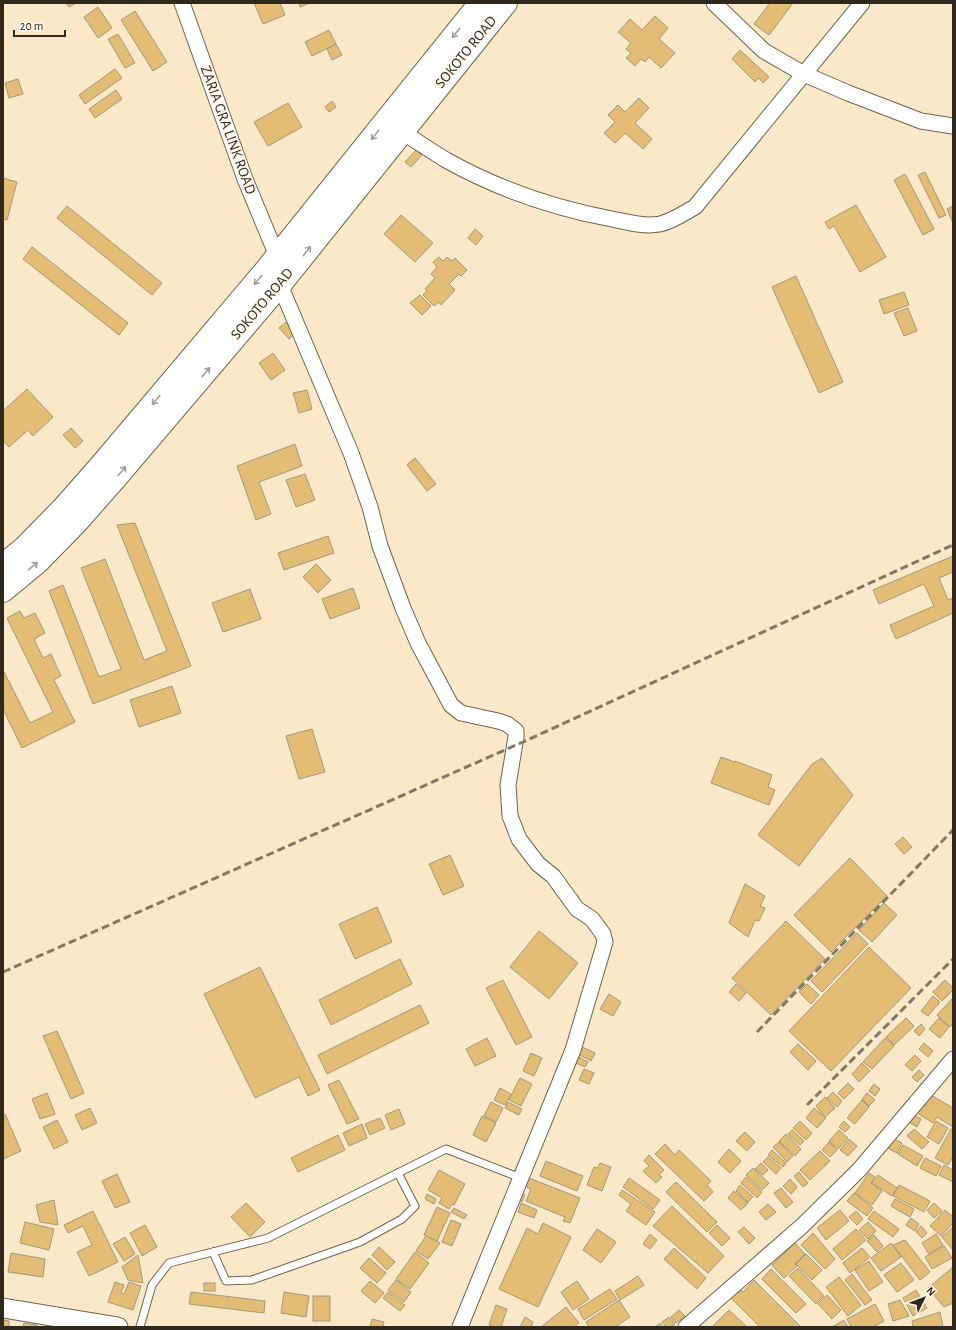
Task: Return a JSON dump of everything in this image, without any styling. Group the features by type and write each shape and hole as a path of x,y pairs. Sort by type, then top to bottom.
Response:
{"main road":[{"name":"SOKOTO ROAD","path":"3,565 25,547 64,507 101,465 277,256 480,3"},
{"name":"SOKOTO ROAD","path":"3,591 38,562 78,520 280,285 506,3"}],"street":[{"name":"ZARIA GRA LINK ROAD","path":"182,3 245,179 277,256"},
{"path":"714,3 764,50 804,74 920,121 953,126"},
{"path":"402,132 445,159 489,181 534,200 603,217 640,224 659,224 676,218 695,207 862,3"},
{"path":"280,285 351,453 370,507 380,546 418,643 451,704 461,713 498,721 507,724 516,731 508,785 510,816 519,839 538,864 553,876 578,909 592,919 603,934 605,942 573,1050 460,1327"},
{"path":"686,1327 802,1226 859,1170 953,1060"},
{"path":"3,1308 118,1327"}],"lane":[{"path":"140,1327 152,1285 169,1263 268,1238 446,1149 522,1178"},
{"path":"213,1252 226,1281 252,1280 360,1242 402,1219 415,1206 398,1173"}],"building":[{"path":"66,3 76,3 69,7"},
{"path":"254,3 280,3 285,15 263,24"},
{"path":"299,3 310,3 300,7"},
{"path":"770,3 793,3 769,35 754,24"},
{"path":"98,7 112,28 98,38 84,17"},
{"path":"135,11 167,62 153,71 121,20"},
{"path":"655,16 668,28 659,39 675,53 661,68 649,57 645,62 641,59 635,66 626,58 631,53 626,49 631,43 618,32 630,19 642,30"},
{"path":"329,30 336,44 312,56 305,42"},
{"path":"118,34 135,63 125,68 108,39"},
{"path":"336,44 342,55 332,60 327,49"},
{"path":"740,50 769,77 763,83 759,78 755,82 732,59"},
{"path":"115,69 122,78 85,104 79,95"},
{"path":"18,79 23,94 9,98 5,83"},
{"path":"116,90 122,99 95,118 89,109"},
{"path":"639,98 649,108 635,123 652,139 643,149 625,133 615,143 604,133 615,122 608,115 618,105 625,112"},
{"path":"332,101 336,107 329,112 325,107"},
{"path":"288,103 302,127 268,146 254,122"},
{"path":"416,150 422,155 411,167 405,162"},
{"path":"925,172 946,215 939,218 918,175"},
{"path":"905,174 934,229 923,235 894,180"},
{"path":"3,178 17,182 7,220 3,219"},
{"path":"856,205 886,257 860,272 834,226 829,229 825,222"},
{"path":"67,206 162,283 152,295 57,218"},
{"path":"953,206 953,223 947,209"},
{"path":"401,215 433,243 415,262 384,234"},
{"path":"475,229 483,236 476,245 468,238"},
{"path":"32,247 128,323 119,335 23,259"},
{"path":"439,257 443,261 447,257 452,261 455,258 467,270 461,276 459,274 449,284 455,290 441,305 439,302 434,306 423,295 427,291 425,289 435,278 431,274 437,267 433,262"},
{"path":"796,276 843,382 819,393 772,287"},
{"path":"904,292 909,305 884,314 879,300"},
{"path":"420,295 431,306 422,315 410,303"},
{"path":"908,308 917,331 904,336 894,313"},
{"path":"286,322 295,333 289,339 279,328"},
{"path":"273,353 285,370 271,380 259,363"},
{"path":"27,389 53,417 33,436 28,430 9,447 3,441 3,411"},
{"path":"307,390 312,409 299,413 293,393"},
{"path":"71,428 83,441 75,448 63,435"},
{"path":"295,444 302,466 259,482 271,514 256,520 237,466"},
{"path":"415,458 436,484 427,491 407,465"},
{"path":"305,474 315,500 296,507 286,480"},
{"path":"135,523 191,666 93,704 49,591 63,585 99,677 121,669 81,568 105,559 144,660 167,651 117,525"},
{"path":"328,536 334,553 284,570 278,553"},
{"path":"953,556 953,572 939,578 948,600 953,598 953,613 896,639 890,625 934,606 924,584 879,604 873,590"},
{"path":"316,564 331,580 318,593 303,577"},
{"path":"353,588 360,608 330,619 322,599"},
{"path":"250,589 261,619 223,632 212,603"},
{"path":"20,611 24,618 35,613 45,633 34,639 43,658 51,654 61,676 54,680 75,722 22,748 3,709 3,670 30,723 53,712 7,618"},
{"path":"172,686 181,713 139,727 130,700"},
{"path":"312,729 325,772 299,779 286,736"},
{"path":"721,757 772,775 768,787 775,790 769,805 711,783"},
{"path":"822,758 853,795 799,866 758,835 812,764"},
{"path":"903,837 912,847 904,854 895,844"},
{"path":"450,855 464,886 443,895 429,864"},
{"path":"850,858 887,896 831,952 794,915"},
{"path":"745,884 765,896 760,906 765,908 759,921 755,920 748,937 729,923"},
{"path":"884,903 897,915 872,942 859,930"},
{"path":"377,907 392,942 355,959 339,924"},
{"path":"786,921 825,959 771,1015 732,978"},
{"path":"539,931 578,963 549,999 510,967"},
{"path":"857,933 868,944 822,992 811,981"},
{"path":"869,947 911,988 831,1071 789,1031"},
{"path":"400,959 412,984 331,1025 319,1000"},
{"path":"260,967 320,1090 308,1096 299,1077 255,1098 204,994"},
{"path":"503,980 532,1037 516,1045 486,988"},
{"path":"945,980 953,988 953,990 942,1001 933,992"},
{"path":"736,984 746,993 739,1001 729,992"},
{"path":"807,984 819,995 811,1004 799,992"},
{"path":"609,994 621,1002 613,1016 600,1009"},
{"path":"933,996 940,1002 928,1016 921,1011"},
{"path":"953,998 953,1023 950,1027 937,1015"},
{"path":"420,1005 429,1023 327,1074 318,1055"},
{"path":"906,1018 914,1026 894,1045 886,1037"},
{"path":"939,1018 949,1027 940,1038 929,1029"},
{"path":"921,1024 925,1029 919,1036 914,1031"},
{"path":"57,1031 84,1093 71,1099 43,1036"},
{"path":"487,1038 496,1056 475,1066 466,1049"},
{"path":"885,1038 894,1046 872,1069 863,1062"},
{"path":"924,1043 933,1051 928,1057 919,1049"},
{"path":"798,1044 816,1061 808,1070 790,1052"},
{"path":"580,1046 595,1053 591,1061 576,1053"},
{"path":"531,1053 542,1058 534,1076 523,1071"},
{"path":"915,1055 921,1061 912,1071 905,1065"},
{"path":"579,1057 588,1062 585,1067 576,1063"},
{"path":"862,1063 870,1071 859,1082 852,1074"},
{"path":"584,1069 594,1073 589,1084 579,1080"},
{"path":"919,1070 924,1075 917,1082 912,1077"},
{"path":"520,1078 532,1084 521,1106 509,1100"},
{"path":"339,1080 359,1119 347,1124 328,1085"},
{"path":"848,1083 854,1089 844,1099 838,1093"},
{"path":"874,1084 880,1089 875,1096 869,1091"},
{"path":"500,1088 511,1094 505,1105 494,1100"},
{"path":"833,1092 842,1101 837,1107 827,1098"},
{"path":"47,1093 55,1114 40,1119 32,1099"},
{"path":"867,1093 875,1100 869,1106 862,1099"},
{"path":"931,1095 953,1108 953,1127 937,1117 933,1123 914,1111 919,1104 924,1107"},
{"path":"825,1097 835,1108 825,1117 816,1106"},
{"path":"862,1100 869,1107 855,1124 847,1118"},
{"path":"491,1102 503,1108 496,1122 484,1116"},
{"path":"508,1102 522,1109 519,1115 505,1108"},
{"path":"90,1108 97,1123 82,1130 75,1115"},
{"path":"814,1108 826,1118 817,1128 806,1118"},
{"path":"399,1109 405,1124 391,1130 385,1115"},
{"path":"911,1113 921,1119 917,1127 907,1121"},
{"path":"5,1114 21,1151 3,1159 3,1115"},
{"path":"482,1116 496,1123 486,1142 473,1135"},
{"path":"380,1118 385,1128 370,1135 365,1124"},
{"path":"57,1120 68,1142 54,1149 43,1127"},
{"path":"800,1121 812,1133 806,1140 793,1128"},
{"path":"844,1121 850,1127 845,1132 839,1127"},
{"path":"936,1121 948,1128 939,1144 927,1137"},
{"path":"362,1124 367,1138 349,1146 343,1133"},
{"path":"914,1129 929,1142 922,1149 907,1136"},
{"path":"951,1129 953,1130 953,1157 948,1165 935,1158"},
{"path":"792,1130 804,1141 800,1145 788,1134"},
{"path":"839,1130 848,1138 838,1149 829,1141"},
{"path":"745,1132 755,1142 747,1151 736,1141"},
{"path":"786,1134 801,1149 795,1156 779,1141"},
{"path":"338,1135 345,1150 298,1172 291,1158"},
{"path":"889,1136 902,1143 897,1153 884,1146"},
{"path":"849,1139 857,1146 848,1156 840,1150"},
{"path":"779,1142 793,1156 787,1162 773,1147"},
{"path":"829,1142 837,1150 830,1157 822,1150"},
{"path":"665,1144 675,1155 679,1150 711,1181 707,1185 713,1192 704,1201 655,1154"},
{"path":"903,1145 923,1156 917,1166 898,1154"},
{"path":"729,1149 741,1161 730,1173 718,1162"},
{"path":"772,1150 786,1163 783,1167 768,1155"},
{"path":"820,1151 830,1161 810,1180 800,1170"},
{"path":"649,1155 664,1170 659,1175 662,1177 656,1183 643,1171 649,1166 644,1161"},
{"path":"768,1157 781,1168 776,1174 763,1162"},
{"path":"925,1158 941,1166 936,1176 920,1168"},
{"path":"546,1161 583,1176 577,1191 540,1176"},
{"path":"600,1163 611,1167 602,1191 587,1185 594,1167 597,1168"},
{"path":"761,1163 768,1170 763,1175 755,1169"},
{"path":"944,1165 953,1170 953,1182 939,1175"},
{"path":"753,1168 769,1183 762,1190 746,1175"},
{"path":"439,1170 465,1184 454,1205 452,1204 449,1209 439,1203 442,1198 428,1190"},
{"path":"799,1172 808,1183 803,1187 794,1176"},
{"path":"869,1173 875,1177 871,1183 882,1191 872,1205 855,1193"},
{"path":"117,1174 130,1202 115,1208 102,1181"},
{"path":"878,1175 897,1188 892,1196 872,1183"},
{"path":"746,1177 762,1192 757,1198 741,1183"},
{"path":"529,1178 580,1198 570,1223 563,1221 565,1217 526,1201 531,1189 526,1187"},
{"path":"629,1178 660,1200 653,1209 623,1187"},
{"path":"790,1179 797,1187 791,1194 783,1186"},
{"path":"676,1182 717,1222 707,1232 666,1192"},
{"path":"740,1185 753,1197 748,1202 736,1191"},
{"path":"899,1185 930,1201 924,1212 893,1196"},
{"path":"781,1188 793,1202 786,1208 774,1193"},
{"path":"622,1190 655,1212 646,1225 626,1211 631,1204 619,1195"},
{"path":"734,1191 748,1203 741,1210 728,1198"},
{"path":"519,1192 525,1195 522,1202 516,1199"},
{"path":"854,1193 873,1208 867,1216 847,1201"},
{"path":"427,1194 436,1199 434,1204 425,1199"},
{"path":"895,1199 914,1209 910,1217 891,1206"},
{"path":"54,1200 58,1225 40,1222 36,1205"},
{"path":"246,1203 265,1222 250,1237 231,1217"},
{"path":"521,1203 537,1210 534,1218 518,1212"},
{"path":"934,1203 942,1211 934,1218 927,1210"},
{"path":"768,1204 776,1212 766,1220 759,1212"},
{"path":"672,1206 724,1256 708,1273 653,1226"},
{"path":"437,1207 450,1213 437,1241 424,1235"},
{"path":"454,1208 467,1215 464,1219 451,1212"},
{"path":"840,1210 849,1221 826,1240 817,1228"},
{"path":"945,1210 953,1217 953,1223 941,1236 930,1226"},
{"path":"93,1211 118,1262 89,1276 77,1252 92,1245 83,1226 68,1233 64,1225"},
{"path":"856,1211 863,1219 857,1225 849,1217"},
{"path":"874,1211 899,1229 893,1237 868,1219"},
{"path":"911,1218 919,1224 915,1231 906,1225"},
{"path":"451,1220 461,1224 452,1246 442,1242"},
{"path":"25,1222 54,1229 49,1250 20,1243"},
{"path":"868,1222 876,1231 868,1239 859,1230"},
{"path":"543,1223 571,1237 538,1307 499,1289 527,1228 538,1234"},
{"path":"145,1225 157,1247 142,1256 130,1233"},
{"path":"717,1225 730,1238 722,1246 709,1233"},
{"path":"921,1226 927,1233 922,1238 916,1232"},
{"path":"744,1227 755,1238 749,1244 738,1232"},
{"path":"953,1227 953,1250 942,1237"},
{"path":"597,1229 616,1242 601,1263 583,1250"},
{"path":"856,1229 866,1240 842,1260 833,1249"},
{"path":"813,1233 835,1259 825,1269 801,1245"},
{"path":"650,1234 657,1240 650,1249 643,1244"},
{"path":"936,1234 943,1245 929,1254 922,1243"},
{"path":"874,1235 883,1246 877,1252 867,1241"},
{"path":"426,1236 440,1243 428,1259 416,1251"},
{"path":"125,1237 135,1254 124,1261 113,1244"},
{"path":"905,1240 930,1272 920,1280 893,1245"},
{"path":"795,1243 805,1254 795,1264 797,1266 784,1278 772,1265"},
{"path":"891,1243 901,1257 881,1271 871,1258"},
{"path":"944,1246 952,1258 932,1269 925,1257"},
{"path":"379,1247 395,1262 387,1270 372,1255"},
{"path":"674,1248 706,1278 697,1289 664,1259"},
{"path":"862,1248 870,1257 850,1273 843,1263"},
{"path":"415,1252 429,1263 410,1289 396,1279"},
{"path":"11,1253 45,1259 43,1277 8,1272"},
{"path":"806,1254 822,1270 812,1280 796,1264"},
{"path":"138,1255 143,1283 128,1280 122,1267"},
{"path":"369,1258 386,1273 377,1283 360,1268"},
{"path":"869,1261 883,1282 869,1291 855,1270"},
{"path":"901,1263 914,1280 897,1292 884,1275"},
{"path":"953,1267 953,1303 944,1307 928,1288"},
{"path":"798,1268 824,1296 816,1304 789,1276"},
{"path":"771,1269 806,1304 796,1313 762,1279"},
{"path":"852,1274 872,1300 865,1305 845,1280"},
{"path":"638,1276 644,1285 620,1300 615,1291"},
{"path":"839,1277 861,1305 848,1316 826,1287"},
{"path":"396,1280 411,1292 404,1302 388,1290"},
{"path":"754,1280 801,1327 760,1327 729,1296 738,1288 743,1292"},
{"path":"370,1281 384,1293 375,1303 361,1291"},
{"path":"577,1281 589,1299 573,1310 561,1292"},
{"path":"115,1282 124,1285 121,1293 124,1294 129,1282 141,1286 133,1310 108,1302"},
{"path":"204,1283 215,1283 215,1291 204,1291"},
{"path":"610,1289 617,1299 584,1320 578,1309"},
{"path":"916,1290 927,1308 913,1316 903,1298"},
{"path":"191,1292 265,1301 264,1313 189,1304"},
{"path":"284,1292 309,1296 306,1317 281,1313"},
{"path":"388,1292 405,1305 400,1311 383,1298"},
{"path":"827,1295 841,1310 832,1319 818,1304"},
{"path":"313,1296 330,1296 330,1321 313,1321"},
{"path":"619,1300 630,1317 615,1327 589,1327 586,1322"},
{"path":"900,1300 909,1316 893,1321 888,1304"},
{"path":"875,1304 884,1321 873,1327 851,1327 847,1319"},
{"path":"496,1305 507,1309 501,1327 489,1325"},
{"path":"566,1307 579,1323 574,1327 541,1327"},
{"path":"679,1310 685,1316 676,1323 671,1317"},
{"path":"729,1310 747,1327 712,1327"},
{"path":"940,1312 943,1327 913,1327 912,1321"},
{"path":"525,1317 533,1322 531,1327 520,1327"},
{"path":"669,1317 675,1324 671,1327 666,1327 662,1322"},
{"path":"372,1319 384,1322 383,1327 370,1327"},
{"path":"3,1320 9,1321 9,1327 3,1327"},
{"path":"844,1320 848,1327 832,1327"},
{"path":"24,1323 37,1325 37,1327 23,1327"},
{"path":"660,1323 663,1327 655,1327"}],"railway":[{"path":"3,972 523,742 953,545"},
{"path":"757,1032 953,830"},
{"path":"807,1105 953,959"}]}
